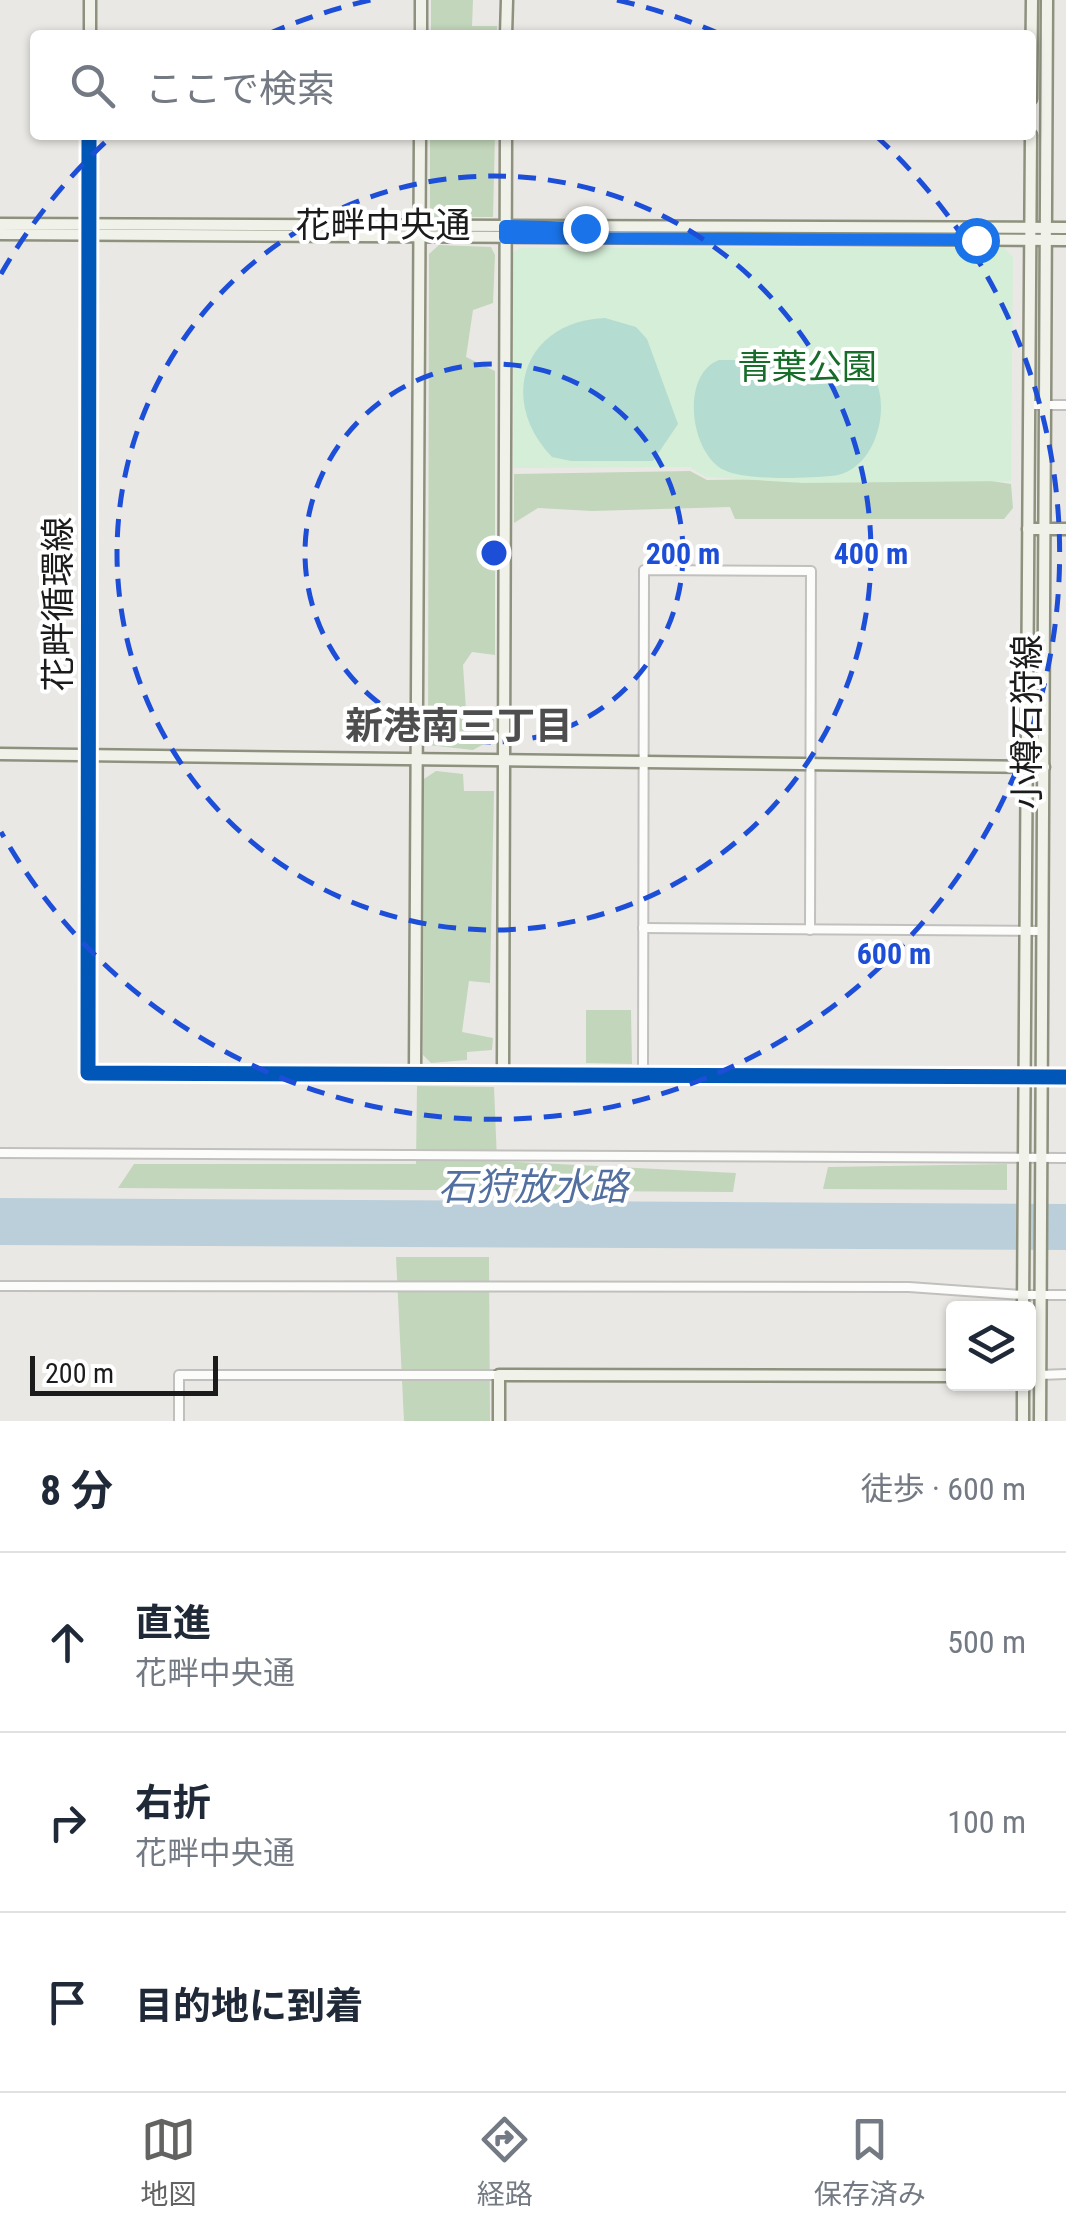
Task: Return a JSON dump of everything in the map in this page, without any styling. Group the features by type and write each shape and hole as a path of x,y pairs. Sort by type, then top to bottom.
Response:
{"street":[{"path":"90,0 90,30"},
{"path":"421,0 421,30"},
{"path":"506,0 506,30"},
{"path":"1032,0 1032,30"},
{"name":"小樽石狩線","path":"1036,1348 1042,1158 1047,0"},
{"name":"花畔循環線","path":"90,140 88,1073 416,1072"},
{"path":"420,140 416,1072 1066,1077"},
{"path":"502,1073 506,140"},
{"name":"小樽石狩線","path":"1023,1301 1031,140"},
{"name":"花畔中央通","path":"0,224 89,230"},
{"name":"花畔中央通","path":"0,234 89,230 1045,234 1066,228"},
{"name":"花畔中央通","path":"1045,234 1066,240"},
{"path":"1029,405 1066,405"},
{"path":"1028,529 1066,529"},
{"path":"642,1074 644,570 811,572 810,930"},
{"path":"0,754 1044,767"},
{"path":"643,928 1042,931"},
{"path":"0,1153 1066,1158"},
{"path":"0,1286 909,1287 1066,1294"},
{"path":"1036,1375 1066,1374"},
{"path":"179,1421 180,1375 946,1376"},
{"path":"499,1375 499,1421"},
{"name":"小樽石狩線","path":"1036,1390 1040,1421"},
{"path":"1023,1391 1023,1421"}],"green space":[{"path":"431,0 473,0 472,26 497,26 497,30 431,30"},
{"path":"430,140 495,140 493,217 430,217"},
{"path":"439,245 491,247 495,255 493,303 473,310 466,357 495,371 495,655 472,652 463,665 466,710 494,709 493,739 473,750 428,745 429,254"},
{"name":"青葉公園","path":"520,248 1004,248 1013,257 1011,481 803,483 706,477 690,467 514,468 513,253"},
{"path":"605,318 636,327 647,339 678,424 653,461 571,461 552,457 535,435 526,412 523,389 538,348 555,333 577,322"},
{"path":"719,360 853,360 868,368 881,401 880,421 864,458 850,470 831,476 761,477 724,470 703,448 694,414 699,381 707,368"},
{"path":"690,471 707,480 965,477 1011,484 1013,508 1004,519 735,519 730,507 592,511 538,508 514,523 514,474"},
{"path":"436,771 463,774 464,791 494,791 490,983 469,981 462,1032 493,1038 492,1050 467,1052 467,1060 431,1063 423,1055 424,779"},
{"path":"586,1010 631,1010 632,1064 586,1063"},
{"path":"417,1086 494,1087 497,1161 736,1173 733,1192 118,1188 134,1164 416,1164"},
{"path":"1007,1164 1007,1190 823,1189 828,1167"},
{"path":"396,1257 489,1257 490,1421 404,1421"}],"water":[{"path":"0,1198 1066,1204 1066,1250 0,1245"}],"cycle path":[{"path":"89,140 88,1073 1066,1077"}],"district":[{"name":"新港南三丁目","path":"459,726"}],"route":[{"path":"585,228 505,226 505,238 976,240"}],"water label":[{"name":"石狩放水路","path":"533,1187"}]}
